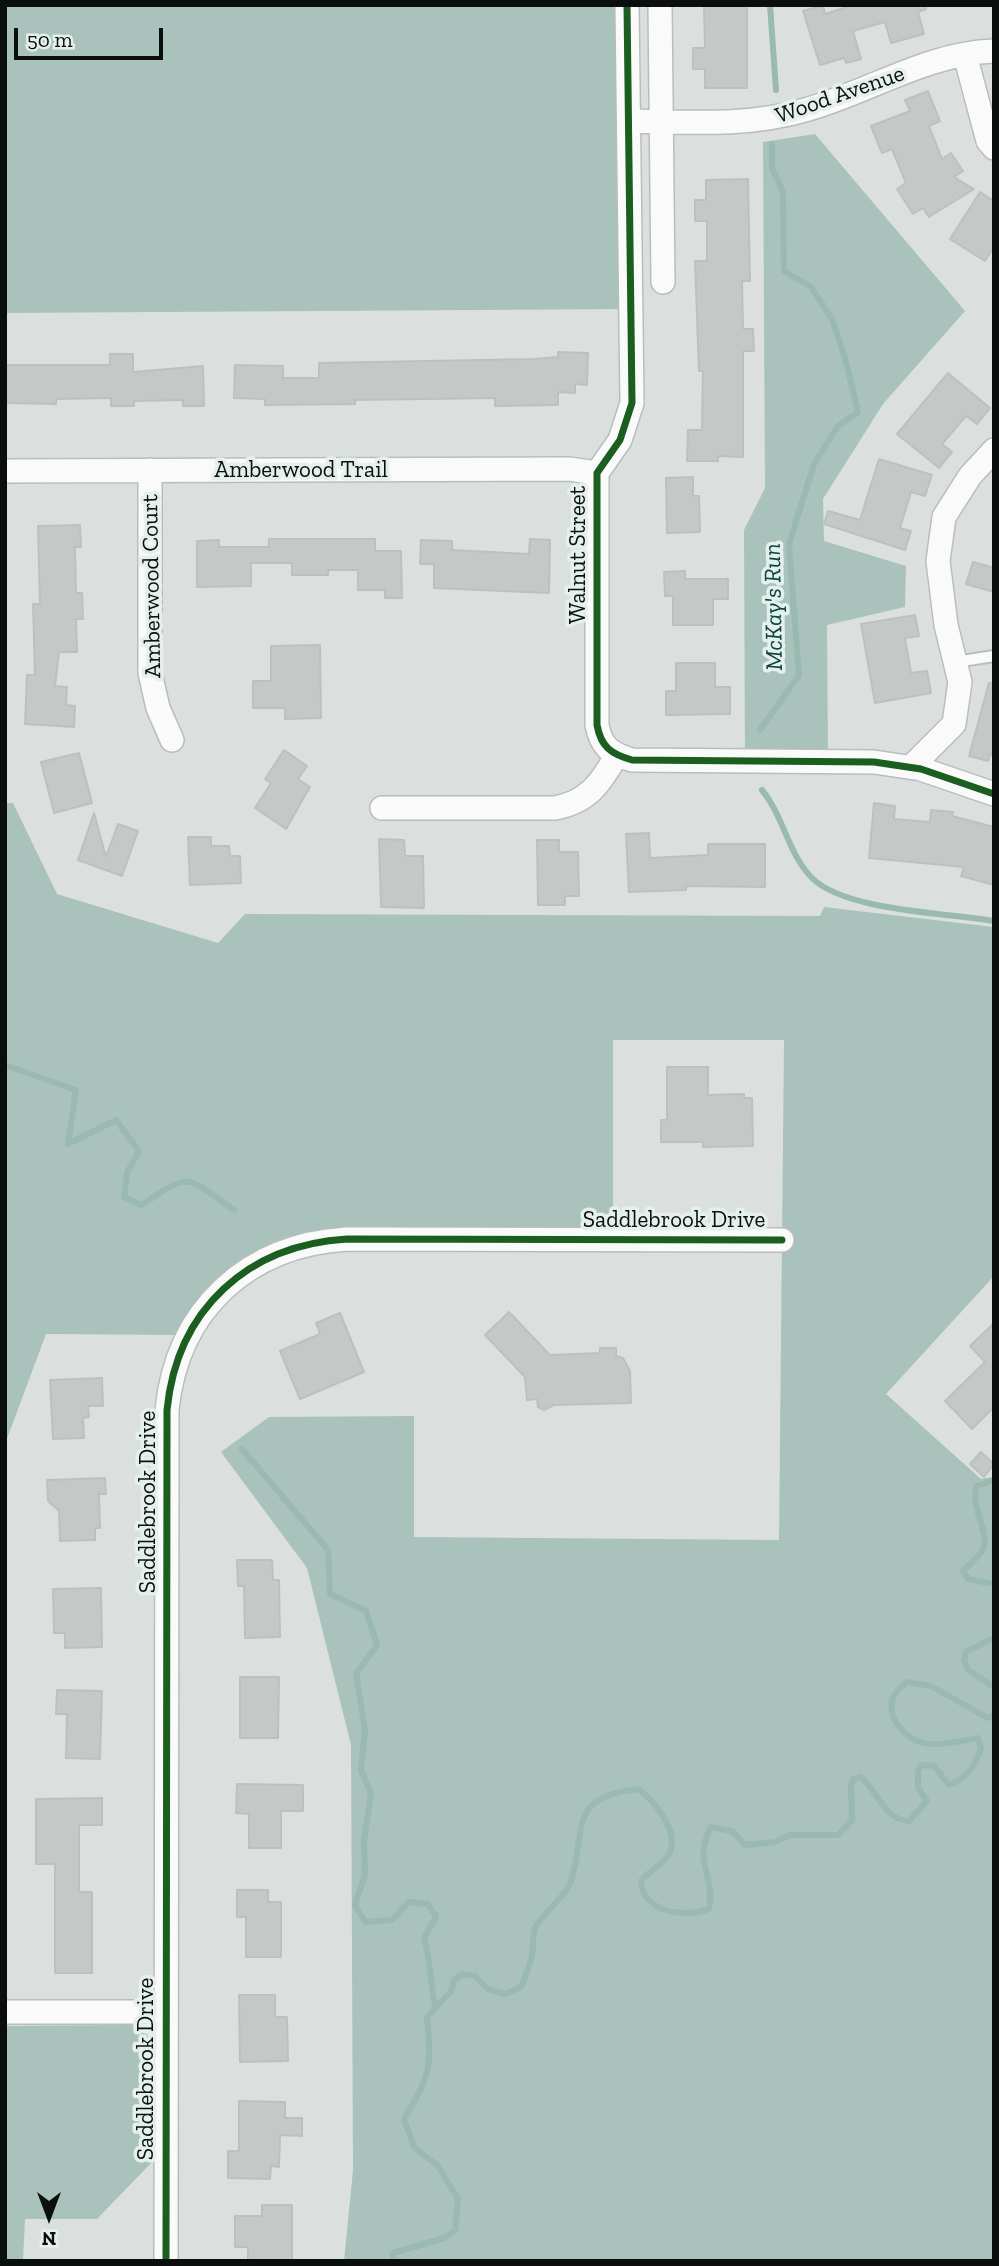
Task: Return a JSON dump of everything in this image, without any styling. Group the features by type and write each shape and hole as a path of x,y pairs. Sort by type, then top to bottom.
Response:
{"street":[{"name":"Walnut Street","path":"616,756 604,746 597,725 597,473 620,440 632,403 627,5"},
{"path":"660,5 663,282"},
{"name":"Wood Avenue","path":"629,121 755,122 806,110 912,70 964,55 994,51"},
{"path":"964,55 988,141 994,148"},
{"path":"911,767 954,724 960,682 946,625 938,561 944,517 971,476 994,450"},
{"name":"Amberwood Trail","path":"5,471 569,469 597,473"},
{"name":"Amberwood Court","path":"150,470 150,673 158,708 172,740"},
{"path":"382,808 555,808 571,805 600,784 616,756 632,760 841,762 911,767 994,794"},
{"name":"Saddlebrook Drive","path":"166,2261 167,1410 180,1353 211,1301 237,1277 264,1259 305,1244 326,1240 782,1240"},
{"path":"5,2012 165,2012"}],"lane":[{"path":"955,663 994,656"}],"green space":[{"path":"5,5 627,5 630,309 5,313"},
{"path":"815,134 965,311 883,404 823,499 824,541 906,566 905,607 827,625 828,762 745,761 744,530 765,488 763,142"},
{"path":"5,803 13,803 57,894 218,943 245,914 820,916 824,907 994,927 994,1276 886,1394 981,1479 994,1477 994,2261 344,2261 353,2170 351,1745 307,1568 221,1452 269,1417 414,1416 414,1537 779,1540 784,1040 613,1040 613,1239 284,1251 188,1335 46,1334 5,1444"},
{"path":"132,2025 148,2036 157,2052 154,2160 97,2219 25,2219 23,2261 5,2261 5,2026"}],"building":[{"path":"704,5 747,5 747,88 705,88 705,69 693,69 693,48 705,48"},
{"path":"823,5 825,14 853,5 925,5 926,9 918,12 924,34 891,43 885,22 853,31 861,59 846,63 844,58 820,65 803,11"},
{"path":"928,91 940,121 929,126 942,159 951,153 963,171 954,177 974,189 929,217 923,208 913,214 897,189 906,183 892,149 882,153 871,126 910,111 905,100"},
{"path":"748,179 750,281 742,281 743,329 753,329 754,351 743,351 743,457 718,456 718,461 687,461 688,430 702,430 703,371 699,371 695,261 707,261 707,221 695,221 695,200 706,200 706,180"},
{"path":"980,192 994,201 994,247 985,261 950,239"},
{"path":"558,352 588,353 587,385 575,384 575,393 558,392 558,405 495,406 495,398 355,400 355,404 265,405 265,399 234,398 235,365 283,366 283,378 319,378 319,363 534,359 558,357"},
{"path":"110,354 133,354 133,372 203,366 204,406 183,406 183,400 134,401 134,406 111,406 111,398 56,399 56,404 5,403 5,365 110,365"},
{"path":"948,373 990,408 977,424 966,416 942,444 952,452 939,468 897,434"},
{"path":"879,459 932,475 925,496 911,492 900,528 911,531 905,550 824,524 828,511 860,520"},
{"path":"693,477 693,496 699,496 700,532 667,533 666,478"},
{"path":"80,525 81,547 75,547 76,593 82,593 83,619 76,619 77,652 59,652 55,686 67,687 66,705 75,706 74,727 25,724 27,675 35,675 33,604 40,604 38,526"},
{"path":"269,539 375,539 375,551 401,551 402,598 385,598 385,590 358,590 358,570 328,570 328,575 292,575 292,563 251,563 251,586 197,587 197,541 219,540 219,547 269,547"},
{"path":"530,539 550,540 549,593 434,588 434,564 420,564 421,540 452,541 452,550 529,554"},
{"path":"973,562 994,568 994,592 966,584"},
{"path":"685,571 685,579 728,579 728,599 713,599 713,625 673,625 673,596 665,596 664,572"},
{"path":"915,615 919,636 905,638 911,673 927,671 931,693 875,703 861,624"},
{"path":"320,645 321,718 285,719 285,708 253,708 253,681 271,681 271,646"},
{"path":"676,663 715,663 715,687 730,687 730,714 666,715 666,691 676,691"},
{"path":"989,683 994,684 994,755 990,754 988,761 969,756"},
{"path":"284,750 307,766 298,779 310,787 286,829 255,808 271,783 265,779"},
{"path":"79,753 92,803 54,813 41,762"},
{"path":"874,803 895,806 894,819 930,822 931,810 953,812 952,816 994,827 994,885 961,876 964,867 869,858"},
{"path":"94,813 106,857 118,824 138,831 122,876 78,860"},
{"path":"649,833 650,858 708,855 708,844 765,844 765,887 686,886 686,890 629,892 626,834"},
{"path":"188,837 211,837 211,846 229,846 230,856 240,856 241,883 190,885"},
{"path":"379,839 404,840 405,856 423,856 424,908 381,907"},
{"path":"537,840 559,840 559,852 578,852 579,896 565,896 565,905 538,905"},
{"path":"667,1067 708,1067 708,1095 744,1094 744,1098 752,1098 753,1146 703,1147 703,1142 661,1142 661,1120 667,1120"},
{"path":"509,1312 550,1355 600,1353 600,1348 616,1348 616,1356 623,1358 630,1371 631,1403 554,1405 544,1410 538,1407 537,1399 527,1400 525,1377 485,1335"},
{"path":"340,1313 364,1372 300,1399 280,1351 320,1334 316,1323"},
{"path":"994,1323 994,1407 972,1429 945,1401 985,1362 970,1346"},
{"path":"102,1378 103,1406 88,1406 89,1417 83,1418 84,1438 53,1439 50,1380"},
{"path":"981,1452 994,1464 984,1477 970,1464"},
{"path":"105,1478 106,1494 99,1494 100,1528 95,1528 95,1540 60,1541 59,1511 48,1501 47,1480"},
{"path":"237,1560 272,1560 273,1580 279,1580 280,1637 245,1638 244,1586 238,1586"},
{"path":"101,1588 102,1647 65,1648 65,1633 54,1633 53,1589"},
{"path":"240,1677 279,1677 278,1738 240,1738"},
{"path":"57,1690 102,1691 100,1759 66,1758 67,1714 56,1714"},
{"path":"237,1784 303,1785 303,1811 281,1811 281,1848 249,1848 249,1814 236,1813"},
{"path":"102,1798 102,1825 79,1825 79,1892 92,1892 92,1973 55,1973 55,1864 36,1864 36,1799"},
{"path":"237,1890 268,1890 268,1902 281,1902 281,1957 246,1957 246,1917 237,1917"},
{"path":"239,1995 275,1995 275,2017 287,2017 288,2061 240,2062"},
{"path":"239,2101 285,2102 285,2118 302,2118 302,2136 280,2135 279,2167 271,2166 270,2179 228,2178 228,2151 239,2151"},
{"path":"262,2205 292,2205 292,2261 248,2261 248,2247 235,2247 235,2216 262,2216"}],"waterway":[{"name":"McKay's Run","path":"770,5 776,90"},
{"name":"McKay's Run","path":"760,730 799,675 789,544 814,464 838,426 858,412 832,319 811,287 784,271 783,192 772,168 772,144"},
{"name":"McKay's Run","path":"762,790 776,812 797,858 812,878 827,889 848,898 898,909 994,921"},
{"path":"5,1065 76,1090 68,1144 116,1120 139,1151 127,1173 124,1197 142,1205 171,1186 189,1182 206,1190 234,1210"},
{"path":"242,1449 328,1550 330,1594 366,1611 377,1645 356,1674 365,1730 361,1770 371,1793 364,1841 365,1875 355,1905 365,1922 392,1920 409,1902 428,1904 436,1917 424,1938 435,2006"},
{"name":"McKay's Run","path":"994,1480 977,1486 976,1503 984,1544 980,1554 963,1571 968,1579 994,1584"},
{"name":"McKay's Run","path":"994,1638 966,1652 964,1660 968,1670 994,1687"},
{"name":"McKay's Run","path":"392,2261 393,2253 444,2238 455,2231 458,2199 438,2166 414,2147 404,2119 427,2071 427,2017 451,1991 454,1980 462,1974 475,1976 489,1990 507,1994 522,1986 532,1955 535,1928 564,1894 571,1881 580,1832 589,1808 615,1793 638,1789 644,1794 658,1809 669,1827 672,1846 666,1858 641,1881 643,1891 656,1906 666,1910 699,1912 709,1909 710,1887 704,1850 711,1827 732,1831 745,1845 775,1842 790,1835 838,1835 852,1820 851,1785 853,1779 860,1777 887,1810 900,1819 909,1821 927,1801 918,1788 918,1770 922,1765 934,1766 949,1785 970,1771 981,1749 978,1738 929,1744 914,1739 896,1722 893,1698 907,1682 931,1686 988,1718 994,1715"}],"cycle path":[{"path":"627,5 632,403 620,440 597,473 597,725 601,739 613,752 632,760 874,762 921,769 994,794"},
{"path":"166,2261 167,1410 174,1374 185,1342 202,1313 224,1289 249,1269 279,1254 311,1244 347,1239 782,1240"}]}
